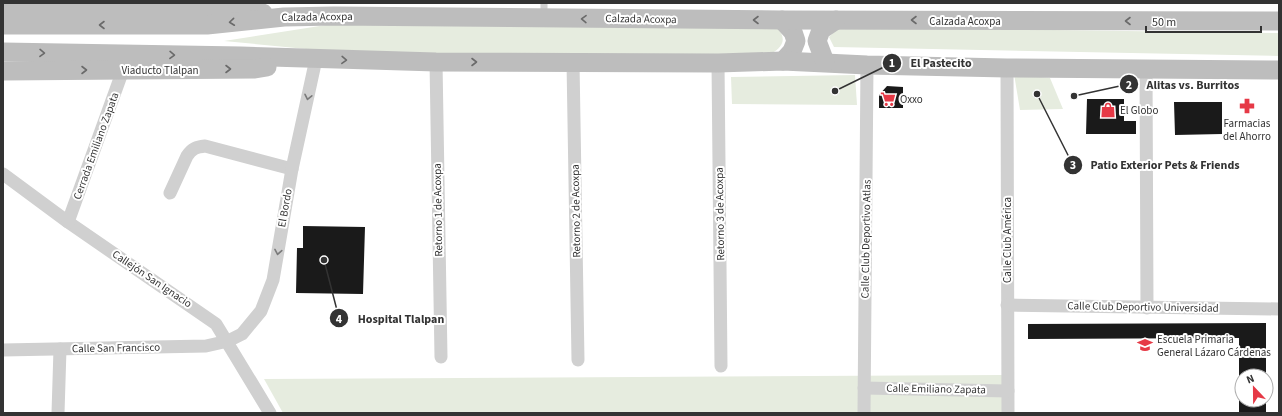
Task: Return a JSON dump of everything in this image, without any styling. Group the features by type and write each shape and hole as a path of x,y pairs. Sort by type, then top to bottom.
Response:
{"main road":[{"path":"3,7 46,5 240,8 284,17"},
{"name":"Calzada Acoxpa","path":"3,25 207,24 284,17 337,10 544,11 782,20 1279,21"},
{"path":"782,20 793,32 796,41 792,51 783,61"},
{"path":"825,62 817,41 821,30 836,20"},
{"path":"3,52 316,58 436,62 718,64 783,61 867,65 1007,68 1279,70"},
{"name":"Viaducto Tlalpan","path":"3,71 255,69 316,58"}],"street":[{"name":"El Bordo","path":"228,341 242,334 261,311 271,287 292,169 316,58"},
{"name":"Retorno 1 de Acoxpa","path":"436,62 441,357"},
{"name":"Retorno 2 de Acoxpa","path":"573,62 578,360"},
{"name":"Retorno 3 de Acoxpa","path":"718,64 721,366"},
{"name":"Calle Club Deportivo Atlas","path":"864,413 867,65"},
{"name":"Calle Club América","path":"1007,68 1008,413"},
{"path":"1146,68 1147,308"},
{"name":"Cerrada Emiliano Zapata","path":"68,222 124,70"},
{"path":"170,193 190,150 197,147 205,146 292,169"},
{"name":"Callejón San Ignacio","path":"3,174 68,222 201,312 216,324 228,341 270,413"},
{"name":"Calle Club Deportivo Universidad","path":"1007,305 1279,309"},
{"name":"Calle San Francisco","path":"3,350 206,346 228,341"},
{"path":"58,413 60,349"},
{"name":"Calle Emiliano Zapata","path":"864,388 1008,391"}],"shaded area":[{"path":"339,23 776,27 783,37 783,41 780,47 772,53 588,56 327,51 224,41"},
{"path":"839,27 1279,33 1279,56 834,47 829,37"},
{"path":"1014,74 1050,78 1063,109 1020,110"},
{"path":"855,75 857,105 732,104 731,77"},
{"path":"1002,375 1002,413 283,413 264,379"}],"building":[{"path":"887,86 903,87 903,108 879,108 879,95"},
{"path":"1087,99 1124,99 1124,121 1136,121 1136,134 1086,134"},
{"path":"1174,102 1222,102 1222,134 1175,135"},
{"path":"303,226 365,227 363,294 296,293 297,248 303,248"},
{"path":"1266,323 1266,368 1239,368 1239,338 1028,339 1028,324"},
{"path":"1239,408 1266,408 1266,413 1239,413"}],"place":[{"name":"El Pastecito","path":"835,91"},
{"name":"Patio Exterior Pets & Friends","path":"1037,94"},
{"name":"Alitas vs. Burritos","path":"1074,96"},
{"name":"Oxxo","path":"888,99"},
{"name":"Farmacias del Ahorro","path":"1247,106"},
{"name":"El Globo","path":"1108,110"},
{"name":"Hospital Tlalpan","path":"324,260"},
{"name":"Escuela Primaria General Lázaro Cárdenas","path":"1145,345"}]}
